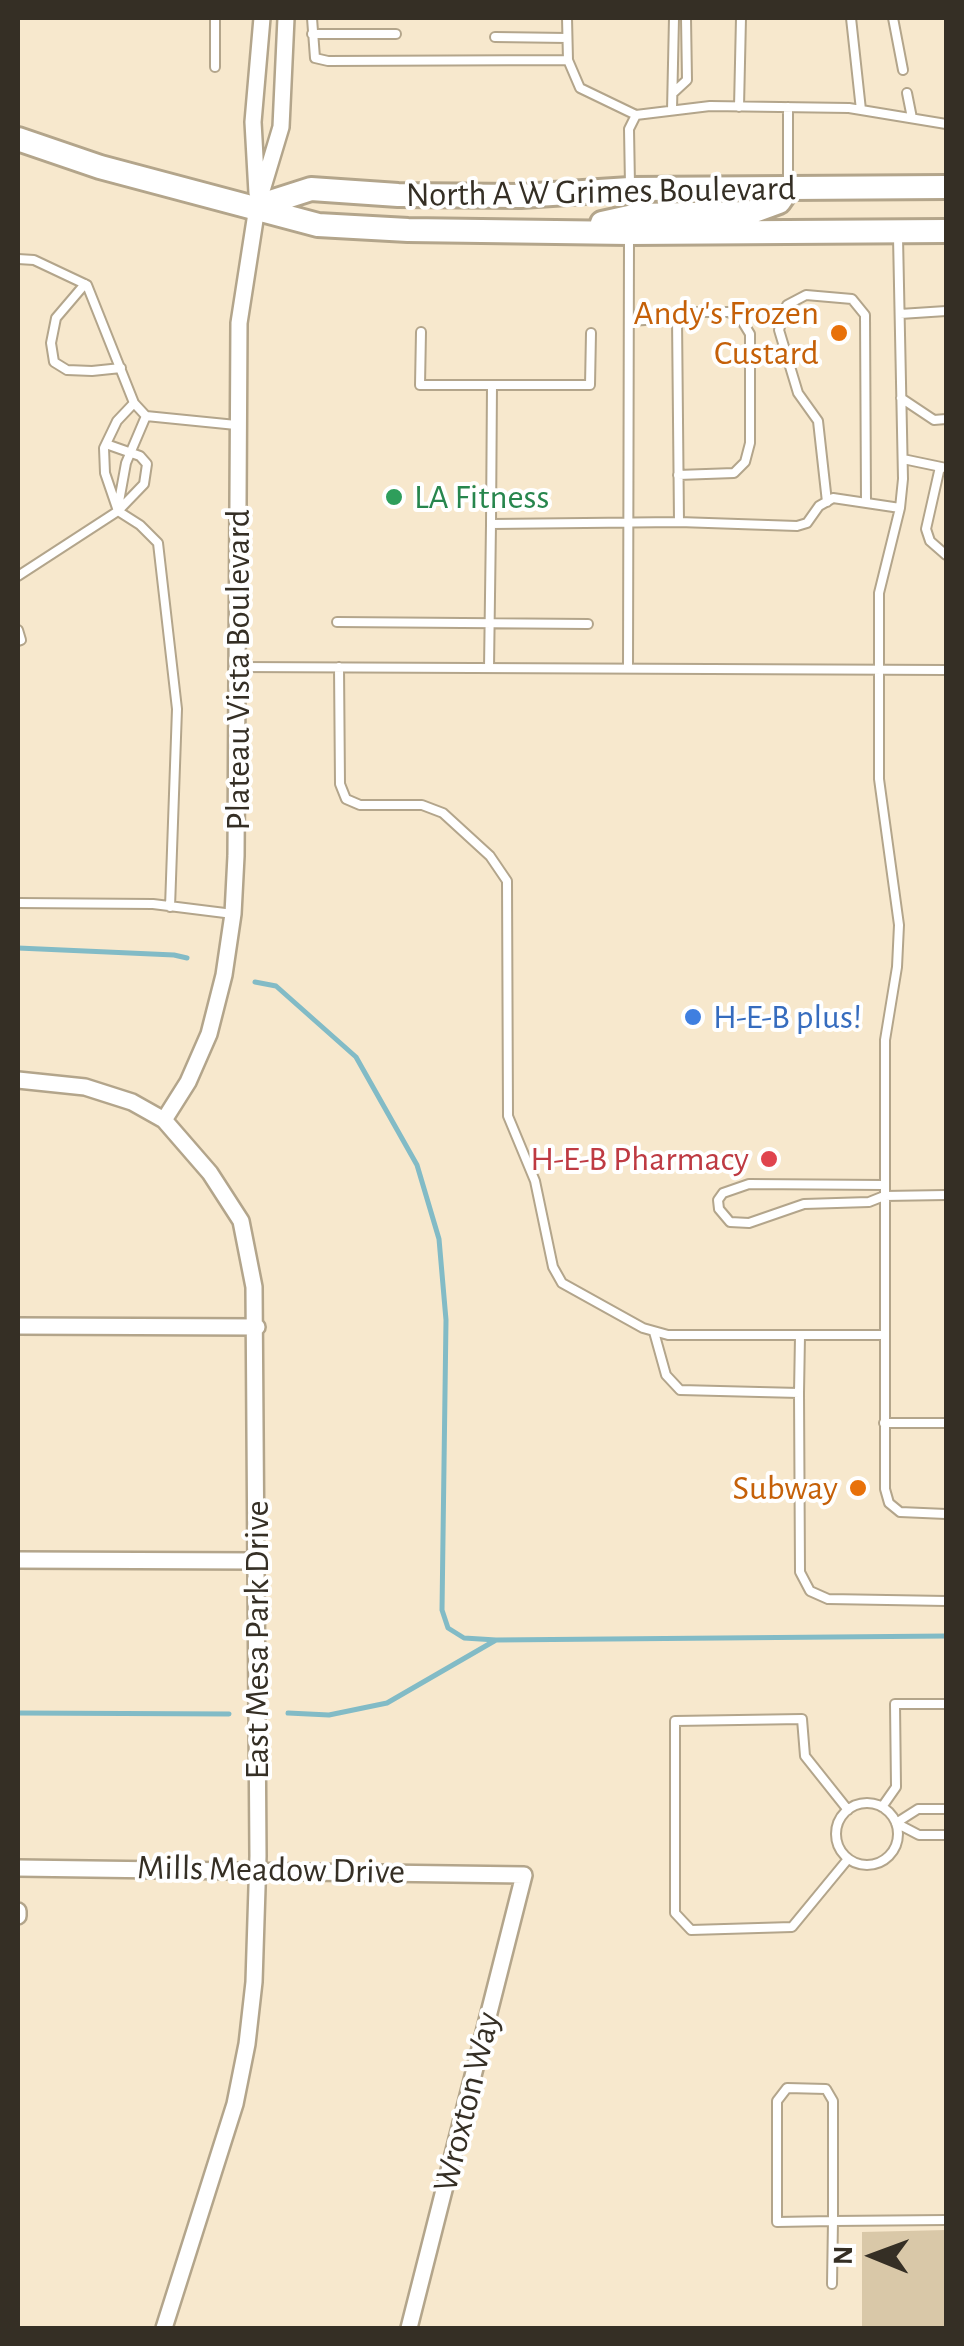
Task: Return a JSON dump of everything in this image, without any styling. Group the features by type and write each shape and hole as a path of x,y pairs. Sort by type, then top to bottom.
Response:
{"main road":[{"name":"North A W Grimes Boulevard","path":"18,139 100,167 318,225 408,230 946,231"},
{"name":"North A W Grimes Boulevard","path":"258,206 311,189 468,196 946,186"},
{"path":"564,230 638,215 748,213 779,202 788,189"}],"street":[{"name":"Plateau Vista Boulevard","path":"258,206 253,122 262,18"},
{"name":"Plateau Vista Boulevard","path":"164,1120 188,1082 209,1034 224,975 233,914 240,323 258,206 281,127 286,18"},
{"name":"East Mesa Park Drive","path":"18,1080 85,1086 132,1102 164,1120 210,1173 241,1221 254,1286 258,1872 254,1982 235,2104 164,2328"},
{"path":"18,1326 256,1327"},
{"path":"18,1560 256,1560"},
{"name":"Mills Meadow Drive","path":"18,1868 524,1874"},
{"name":"Wroxton Way","path":"410,2328 524,1874"}],"lane":[{"path":"214,18 215,67"},
{"path":"312,18 315,58 328,61 568,60"},
{"path":"567,18 568,60 580,88 636,115 672,110 788,107 861,110 946,124"},
{"path":"672,110 674,18"},
{"path":"673,92 686,80 686,18"},
{"path":"739,107 741,18"},
{"path":"851,18 861,110"},
{"path":"894,18 903,70"},
{"path":"312,34 396,34"},
{"path":"495,36 567,38"},
{"path":"907,93 912,118"},
{"path":"788,107 788,189"},
{"path":"630,190 629,130 636,115"},
{"path":"628,667 629,232"},
{"path":"898,232 900,508 880,582 878,668 879,779 898,925 897,966 885,1040 884,1488 889,1503 908,1514 946,1514"},
{"path":"18,259 34,260 84,284 134,403 146,416 240,425"},
{"path":"84,284 56,318 51,342 54,362 67,370 121,368"},
{"path":"826,502 818,420 798,392 780,330 787,304 806,296 852,299 865,315 866,502"},
{"path":"900,314 946,311"},
{"path":"629,320 677,318 691,312 729,312 742,321 750,334 750,443 745,462 734,474 678,475"},
{"path":"677,318 678,522"},
{"path":"421,332 420,385 590,385 591,333"},
{"path":"489,668 492,384"},
{"path":"901,398 934,420 946,419"},
{"path":"134,403 116,421 106,444 105,473 118,511 158,543 177,709 170,907"},
{"path":"118,511 122,477 146,416"},
{"path":"18,576 118,511 144,484 147,464 130,451 106,444"},
{"path":"902,459 943,467 926,529 930,541 946,555"},
{"path":"491,524 678,522 797,526 807,523 833,498 900,508"},
{"path":"337,622 588,624"},
{"path":"18,630 22,640 18,641"},
{"path":"237,667 946,670"},
{"path":"339,668 340,784 346,800 360,805 422,805 443,813 490,856 507,881 506,1106 535,1181 557,1277 654,1332 682,1336 884,1336"},
{"path":"18,903 153,904 233,914"},
{"path":"884,1185 748,1184 730,1188 718,1200 724,1219 740,1224 804,1204 946,1195"},
{"path":"654,1332 666,1375 680,1390 799,1393"},
{"path":"800,1336 799,1558 803,1582 810,1591 828,1599 946,1601"},
{"path":"884,1423 946,1424"},
{"path":"882,1807 896,1788 895,1704 946,1704"},
{"path":"848,1810 805,1756 802,1718 676,1721 675,1913 691,1930 792,1927 848,1859"},
{"path":"896,1823 896,1842 885,1858 867,1865 848,1859 837,1842 838,1822 848,1810 862,1803 882,1807 896,1823 919,1835 946,1835"},
{"path":"896,1823 918,1809 946,1809"},
{"path":"832,2284 833,2221 833,2101 826,2088 787,2088 777,2101 777,2222 833,2221 946,2220"}],"shaded area":[{"path":"946,2230 944,2328 862,2328 862,2232"}],"waterway":[{"path":"18,948 187,958"},
{"path":"255,982 276,986 356,1057 417,1165 439,1239 446,1320 442,1610 448,1628 464,1638 496,1640"},
{"path":"288,1713 329,1715 387,1703 496,1640 946,1636"},
{"path":"18,1713 229,1714"}],"place":[{"name":"Andy's Frozen Custard","path":"839,333"},
{"name":"LA Fitness","path":"394,497"},
{"name":"H-E-B plus!","path":"693,1017"},
{"name":"H-E-B Pharmacy","path":"769,1159"},
{"name":"Subway","path":"858,1488"}]}
